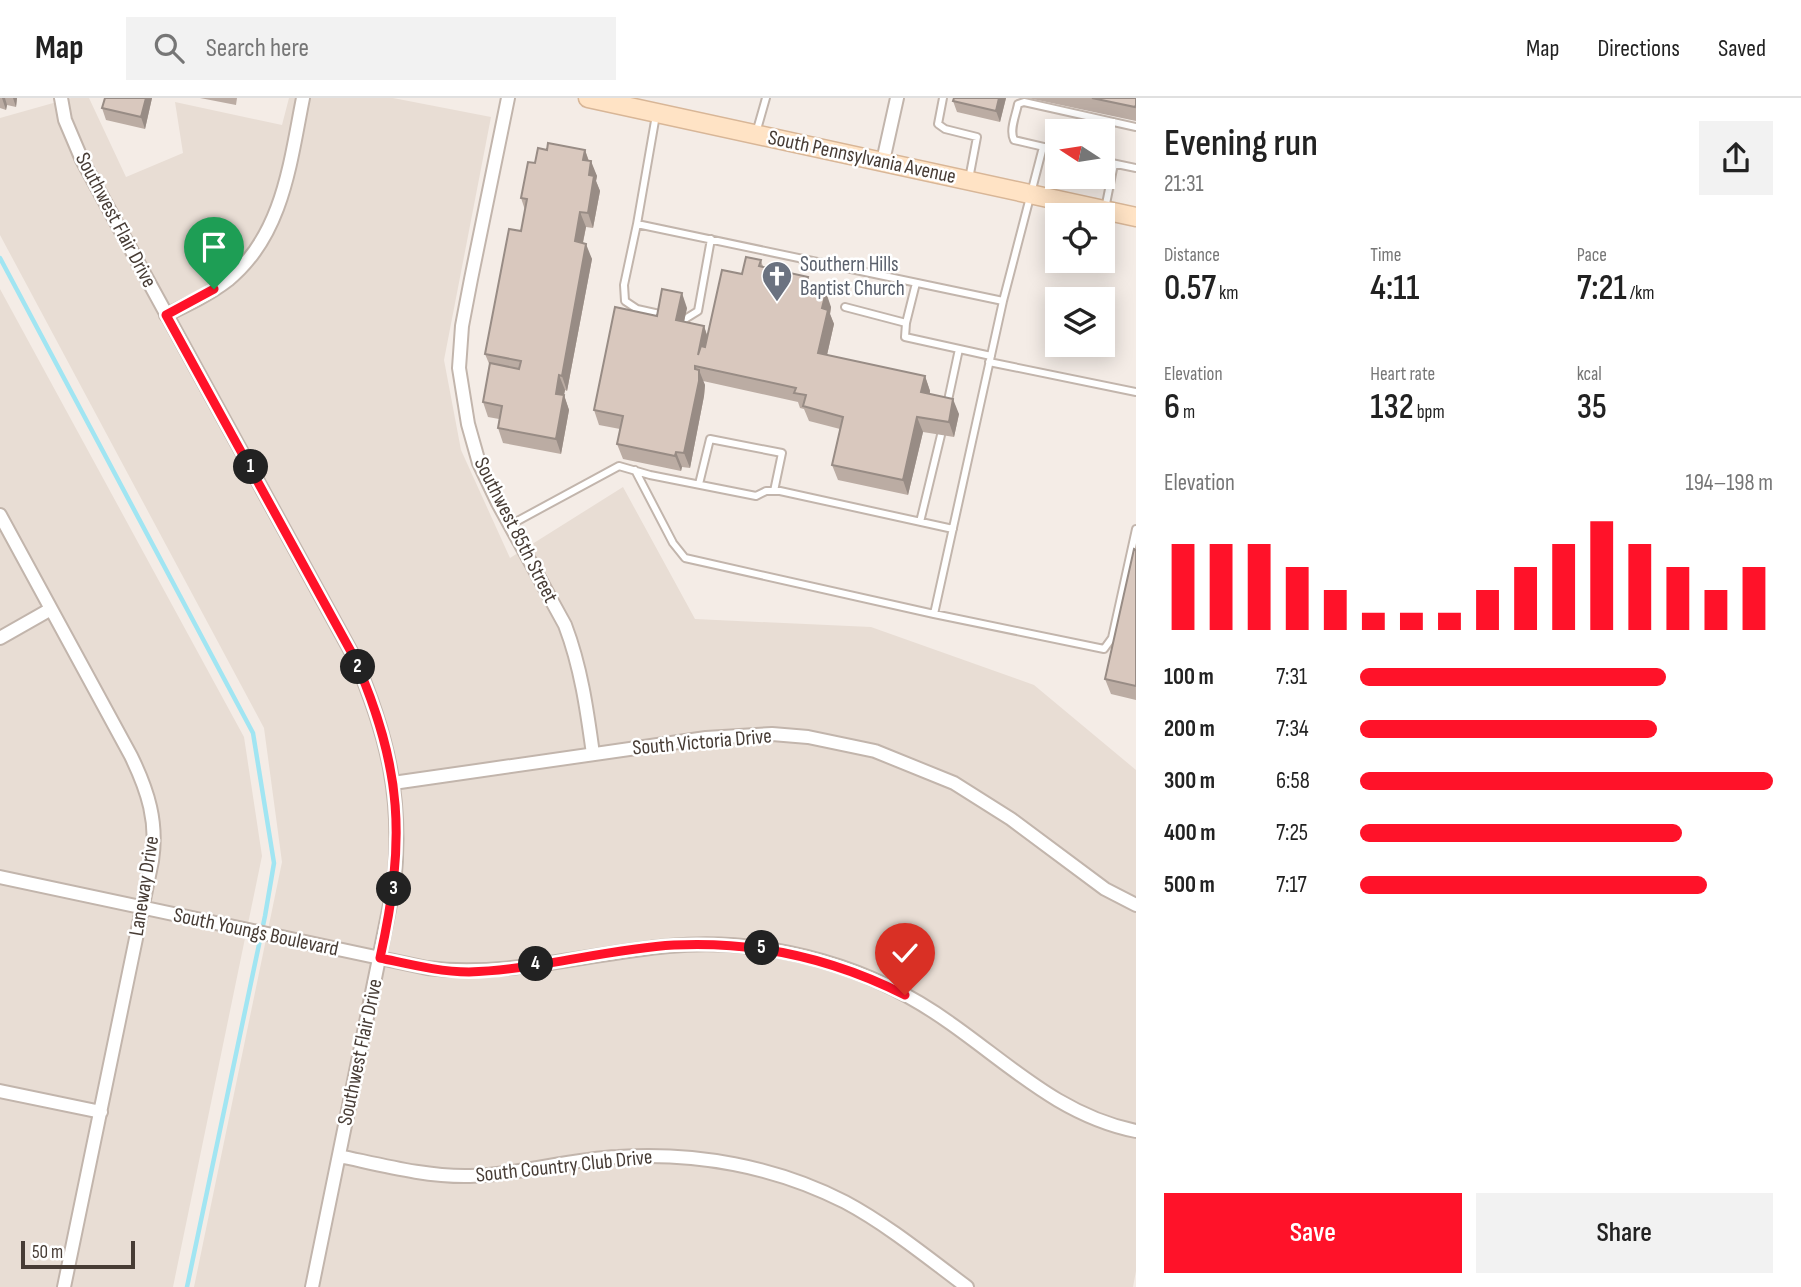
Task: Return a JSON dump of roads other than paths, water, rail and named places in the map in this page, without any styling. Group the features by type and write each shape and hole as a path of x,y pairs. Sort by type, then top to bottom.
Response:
{"main road":[{"name":"South Pennsylvania Avenue","path":"588,98 627,102 657,113 1071,203"},
{"name":"South Pennsylvania Avenue","path":"1115,213 1136,218"}],"street":[{"name":"Southwest Flair Drive","path":"61,98 65,120 75,146 354,657 379,716 388,749 397,821 397,861 389,916 312,1287"},
{"path":"166,315 228,280 261,244 279,203 303,98"},
{"name":"Southwest 85th Street","path":"508,98 462,326 459,368 468,424 476,452 510,526 565,625 572,643 586,703 593,754"},
{"path":"883,162 897,98"},
{"name":"Laneway Drive","path":"0,515 131,756 154,819 154,846 64,1287"},
{"path":"0,638 51,609"},
{"name":"South Victoria Drive","path":"393,783 706,737 772,734 826,740 875,751 918,767 976,795 1105,889 1136,905"},
{"name":"South Youngs Boulevard","path":"0,877 427,968 469,972 671,945 720,945 783,951 845,968 896,990 951,1024 1043,1093 1104,1123 1136,1131"},
{"path":"0,1091 101,1112"},
{"name":"South Country Club Drive","path":"339,1156 454,1176 520,1171 580,1160 615,1157 687,1157 739,1164 793,1180 845,1202 967,1287"}],"lane":[{"path":"756,134 766,98"},
{"path":"943,98 938,124 945,129 977,137 968,180"},
{"path":"934,614 1003,301 1043,147 1013,139 1018,104 1136,127"},
{"path":"657,113 624,285 625,301 637,309 665,315"},
{"path":"1115,164 1136,168"},
{"path":"637,224 1003,301"},
{"path":"685,319 698,311 711,239"},
{"path":"916,283 905,337 1136,392"},
{"path":"845,307 906,323"},
{"path":"946,411 960,349"},
{"path":"920,522 941,435"},
{"path":"699,485 710,439 782,453 774,491"},
{"path":"510,526 616,467 756,496 766,491 774,491 953,529"},
{"path":"635,470 673,543 685,558 1104,649 1112,638 1136,529"}],"waterway":[{"path":"0,258 253,733 274,863 187,1287"}],"place":[{"name":"Southern Hills Baptist Church","path":"777,303"}]}
